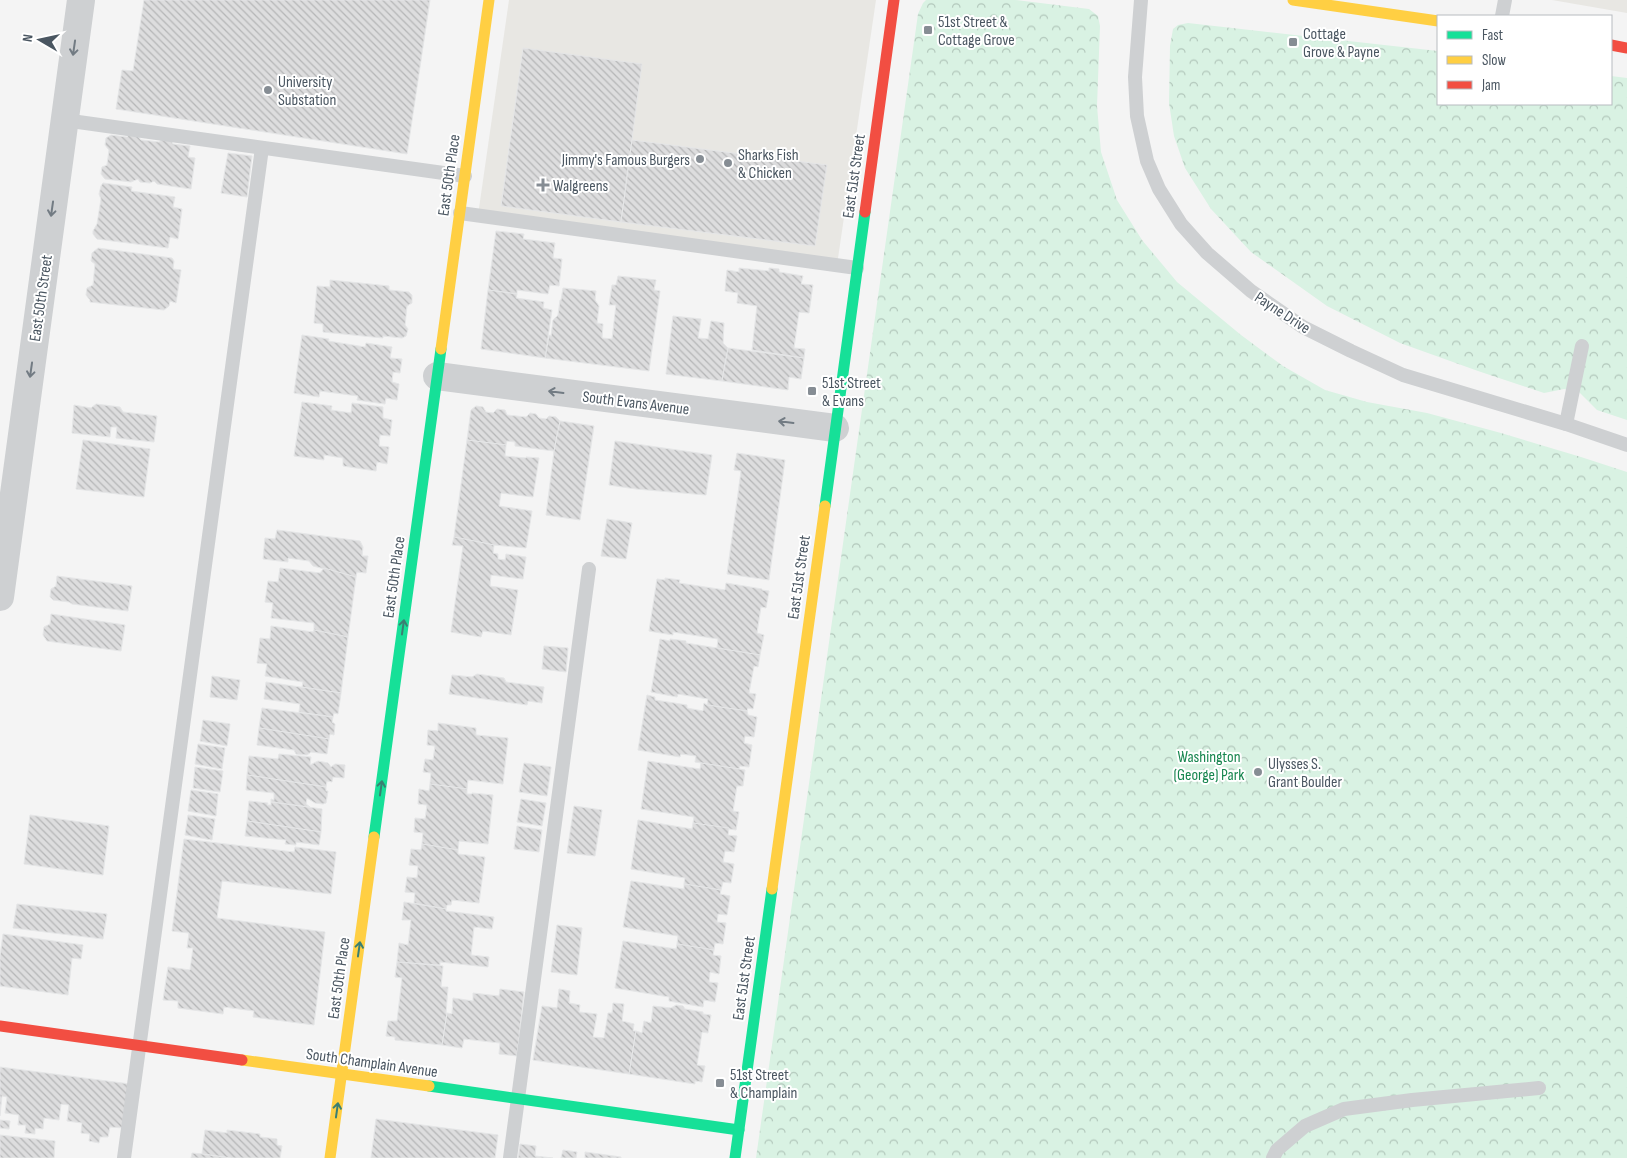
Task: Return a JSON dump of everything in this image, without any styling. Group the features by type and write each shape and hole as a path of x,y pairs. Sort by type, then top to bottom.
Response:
{"street":[{"name":"East 50th Street","path":"0,596 81,0"},
{"name":"East 50th Place","path":"330,1158 489,0"},
{"name":"East 51st Street","path":"735,1158 894,0"},
{"path":"1292,0 1437,21"},
{"path":"1612,45 1627,48"},
{"name":"South Evans Avenue","path":"437,376 835,428"},
{"name":"South Champlain Avenue","path":"0,1026 739,1130"}],"lane":[{"name":"Payne Drive","path":"1141,0 1135,77 1137,116 1147,161 1159,189 1182,224 1207,253 1251,291 1303,327 1351,351 1403,374 1566,424 1627,445"},
{"path":"1502,15 1505,0"},
{"path":"64,120 465,176"},
{"path":"124,1158 262,148"},
{"path":"460,213 857,268"},
{"path":"1566,424 1582,346"},
{"path":"510,1158 589,570"},
{"path":"1273,1158 1277,1150 1305,1126 1344,1109 1412,1100 1539,1088"}],"shaded area":[{"path":"509,0 876,0 837,265 478,215"},
{"path":"1552,0 1627,0 1627,13"}],"green space":[{"name":"Washington (George) Park","path":"926,0 1015,0 1089,9 1098,16 1100,26 1097,106 1101,152 1117,200 1142,240 1177,282 1241,335 1283,366 1325,390 1367,402 1427,413 1501,433 1627,472 1627,1158 756,1158 918,14"},
{"path":"1188,23 1437,51 1437,105 1612,105 1612,76 1627,78 1627,420 1597,410 1579,392 1564,389 1544,393 1400,343 1327,306 1251,252 1211,209 1185,168 1174,136 1169,103 1170,46 1173,29 1178,25"}],"building":[{"name":"University Substation","path":"144,0 430,0 407,154 116,109 122,70 133,71"},
{"name":"Walgreens","path":"523,48 642,64 621,222 501,206"},
{"path":"130,134 137,135 141,140 159,142 164,138 170,139 173,144 190,146 188,157 195,158 191,189 157,184 154,181 150,183 140,182 138,179 131,182 105,179 101,174 102,167 107,165 109,150 105,145 106,138 111,135 127,137"},
{"path":"632,140 827,165 815,246 621,222"},
{"path":"228,153 252,156 247,197 221,193"},
{"path":"103,183 132,187 131,191 175,197 173,207 182,209 178,239 170,237 168,248 97,239 93,231 97,224 101,199 99,194"},
{"path":"496,231 524,234 523,239 555,243 553,258 562,259 559,286 550,285 548,294 517,290 517,294 488,290"},
{"path":"98,248 172,258 174,261 173,269 181,270 176,303 170,301 169,306 164,310 90,302 86,295 87,288 93,285 95,264 91,261 92,253"},
{"path":"739,268 769,271 769,268 779,269 779,272 803,276 801,284 813,285 809,313 799,312 794,348 805,349 804,358 752,350 757,306 737,303 738,293 725,291 727,270 739,272"},
{"path":"618,276 656,280 654,290 660,291 649,371 545,358 553,320 558,315 563,288 596,291 595,300 599,306 597,323 603,324 602,338 612,339 616,305 609,305 612,285 616,285"},
{"path":"330,280 389,286 389,290 409,292 412,295 412,303 407,306 405,325 408,329 406,336 402,338 383,336 383,338 323,332 323,324 314,323 317,286 330,287"},
{"path":"488,290 517,294 516,298 544,302 543,308 552,310 545,358 481,349"},
{"path":"673,316 701,319 698,338 708,339 711,321 724,323 723,343 728,348 722,381 666,374"},
{"path":"302,335 365,347 366,343 392,347 390,358 402,359 400,373 393,372 392,382 399,384 397,400 386,398 385,404 357,400 358,396 320,391 319,397 294,393"},
{"path":"728,348 804,358 801,379 789,377 788,390 722,381"},
{"path":"302,402 332,406 331,410 351,413 352,403 383,407 383,418 392,420 390,436 380,435 379,446 389,447 387,464 377,462 376,471 343,466 343,458 324,455 324,460 294,456"},
{"path":"96,404 120,407 123,412 157,416 154,442 116,438 117,427 111,427 110,437 72,433 74,405 91,408"},
{"path":"476,406 483,407 486,412 493,413 497,409 505,410 507,415 526,417 530,413 536,414 539,418 556,417 560,421 554,451 515,446 515,442 507,441 506,445 467,440 471,410"},
{"path":"560,421 594,426 580,520 546,515 554,451"},
{"path":"83,440 150,449 144,497 76,489"},
{"path":"467,440 506,445 505,456 539,458 533,497 501,493 499,506 532,511 526,548 494,545 454,537"},
{"path":"615,441 712,455 706,495 609,485"},
{"path":"737,453 785,460 769,580 727,574 741,471 734,470"},
{"path":"607,519 632,523 626,559 601,556"},
{"path":"277,530 360,541 363,547 362,556 368,556 366,573 357,572 356,577 313,566 309,561 288,558 288,562 263,559 265,538 275,539"},
{"path":"454,537 494,545 493,553 498,554 498,559 505,560 506,554 526,557 523,579 491,575 490,586 518,590 511,635 483,631 481,637 451,632 463,546 452,545"},
{"path":"280,568 320,573 324,568 356,577 348,637 314,630 314,623 271,618 273,603 265,602 268,581 278,582"},
{"path":"57,576 132,586 128,611 53,600 50,597 51,589 56,586"},
{"path":"665,578 680,580 679,583 725,590 726,583 769,591 766,608 761,607 757,633 764,635 760,655 717,648 718,639 673,632 673,635 649,631 657,579 665,580"},
{"path":"51,614 125,625 121,651 47,641 43,635 44,627 50,624"},
{"path":"271,626 313,632 314,630 348,637 341,693 302,687 303,682 265,676 267,664 257,663 260,638 270,639"},
{"path":"660,639 686,641 686,643 760,655 758,667 754,666 749,693 756,694 753,709 748,708 747,711 707,705 708,699 678,694 677,697 651,692"},
{"path":"544,646 568,648 566,672 542,669"},
{"path":"477,674 504,678 506,682 544,687 542,703 528,701 527,705 449,694 452,675 472,677"},
{"path":"212,676 240,680 237,700 210,697"},
{"path":"266,682 341,693 338,714 334,713 333,717 299,712 300,704 264,699"},
{"path":"647,695 655,697 655,700 687,705 687,708 703,711 704,703 747,711 748,715 757,717 754,737 745,736 744,743 752,745 749,767 740,766 739,769 695,762 696,756 681,754 680,757 638,750"},
{"path":"262,708 333,717 332,722 335,724 334,735 330,734 329,739 259,728"},
{"path":"203,720 230,724 227,746 200,741"},
{"path":"438,723 476,728 476,735 508,738 503,784 468,780 467,789 430,784 431,773 423,772 425,759 433,760 435,746 427,745 428,730 438,731"},
{"path":"259,728 329,739 327,754 311,752 307,755 296,754 294,750 257,745"},
{"path":"198,744 225,748 222,769 195,764"},
{"path":"279,754 311,757 310,765 318,761 328,763 331,767 335,764 345,765 344,778 333,777 332,782 327,781 326,787 247,775 249,756 278,759"},
{"path":"648,761 700,769 701,763 745,770 743,786 737,786 733,811 739,812 736,830 693,823 694,817 641,809"},
{"path":"524,763 551,767 547,796 519,792"},
{"path":"195,767 223,771 220,792 193,788"},
{"path":"247,775 326,787 326,791 328,791 326,803 315,803 307,798 306,804 310,807 271,802 271,799 274,800 274,793 246,790"},
{"path":"430,784 467,789 467,794 493,795 488,844 459,841 458,850 422,844 423,833 414,832 415,818 425,819 427,805 418,804 419,789 429,791"},
{"path":"191,790 218,794 216,816 188,811"},
{"path":"521,799 546,803 542,826 517,822"},
{"path":"249,801 268,803 267,805 271,805 271,802 322,809 321,832 247,821"},
{"path":"574,806 602,810 595,856 567,853"},
{"path":"30,815 109,826 103,875 24,864"},
{"path":"188,815 215,819 212,840 185,835"},
{"path":"638,820 692,829 693,823 729,828 728,835 737,836 734,852 725,851 723,862 734,864 731,883 723,882 721,890 684,884 685,878 631,869"},
{"path":"247,821 321,832 319,845 296,842 296,845 285,844 286,840 245,836"},
{"path":"517,826 542,830 539,852 514,849"},
{"path":"184,839 294,852 295,847 336,852 331,894 222,881 217,918 325,932 314,1025 253,1017 254,1011 224,1007 223,1014 178,1008 178,1001 163,1000 168,967 190,970 193,948 187,948 189,933 172,931"},
{"path":"422,844 458,850 458,854 485,857 479,903 452,900 451,905 447,905 446,909 414,903 415,893 405,892 407,877 417,878 418,866 409,865 411,849 421,850"},
{"path":"631,881 684,889 684,884 721,890 720,894 730,896 727,915 718,914 717,922 726,923 723,944 715,943 714,950 677,944 678,936 623,927"},
{"path":"404,902 446,909 446,911 494,917 492,929 474,927 471,955 489,957 488,967 440,962 440,965 397,962 399,943 408,945 411,920 402,920"},
{"path":"17,904 107,914 103,939 13,928"},
{"path":"557,925 582,928 577,975 551,972"},
{"path":"3,934 83,945 81,959 72,958 68,995 0,986 0,956"},
{"path":"623,941 676,949 677,944 714,950 713,955 721,956 719,974 710,972 709,982 718,983 715,1002 704,1000 703,1007 669,1001 669,997 615,988"},
{"path":"397,962 443,966 441,987 448,987 447,1013 442,1045 395,1040 395,1037 386,1036 388,1021 397,1021 402,978 395,977"},
{"path":"500,989 524,992 517,1056 499,1054 500,1043 464,1039 462,1048 442,1045 447,1013 452,1014 453,998 473,1001 473,993 499,996"},
{"path":"559,989 570,991 569,1003 580,1005 579,1012 597,1014 593,1037 604,1038 608,1013 612,1013 613,1003 624,1004 622,1021 634,1024 633,1031 636,1031 629,1074 533,1060 542,1006 557,1008"},
{"path":"676,1005 711,1015 708,1033 702,1032 697,1065 705,1066 702,1082 695,1081 695,1084 629,1074 636,1031 642,1033 644,1021 651,1023 653,1006 671,1008"},
{"path":"0,1067 130,1084 124,1128 110,1127 108,1137 100,1137 99,1143 89,1141 90,1134 81,1133 82,1123 67,1121 69,1105 61,1104 59,1120 44,1118 43,1129 35,1128 35,1134 25,1133 26,1125 18,1125 19,1115 5,1113 7,1097 2,1096 0,1116"},
{"path":"376,1119 498,1135 495,1158 371,1158"},
{"path":"0,1120 10,1121 9,1129 0,1128"},
{"path":"205,1130 227,1133 227,1130 260,1134 260,1137 277,1139 277,1145 282,1146 280,1158 231,1158 202,1154"},
{"path":"0,1135 55,1141 54,1158 0,1158"},
{"path":"520,1144 536,1146 535,1156 553,1158 518,1158"},
{"path":"563,1150 577,1152 576,1158 561,1158"},
{"path":"585,1152 621,1157 621,1158 585,1158"},
{"path":"192,1153 202,1154 231,1158 191,1158"}],"traffic: fast":[{"path":"825,506 865,212"},
{"path":"374,837 441,349"},
{"path":"735,1158 772,889"},
{"path":"429,1086 739,1130"}],"traffic: slow":[{"path":"441,349 489,0"},
{"path":"1293,0 1437,21"},
{"path":"772,889 825,506"},
{"path":"330,1158 374,837"},
{"path":"242,1060 429,1086"}],"traffic: jam":[{"path":"865,212 894,0"},
{"path":"1612,45 1627,48"},
{"path":"0,1026 242,1060"}],"place":[{"name":"51st Street & Cottage Grove","path":"928,30"},
{"name":"Cottage Grove & Payne","path":"1293,42"},
{"name":"University Substation","path":"268,90"},
{"name":"Jimmy's Famous Burgers","path":"700,159"},
{"name":"Sharks Fish & Chicken","path":"728,163"},
{"name":"Walgreens","path":"543,185"},
{"name":"51st Street & Evans","path":"812,391"},
{"name":"Ulysses S. Grant Boulder","path":"1258,772"},
{"name":"51st Street & Champlain","path":"720,1083"}]}
